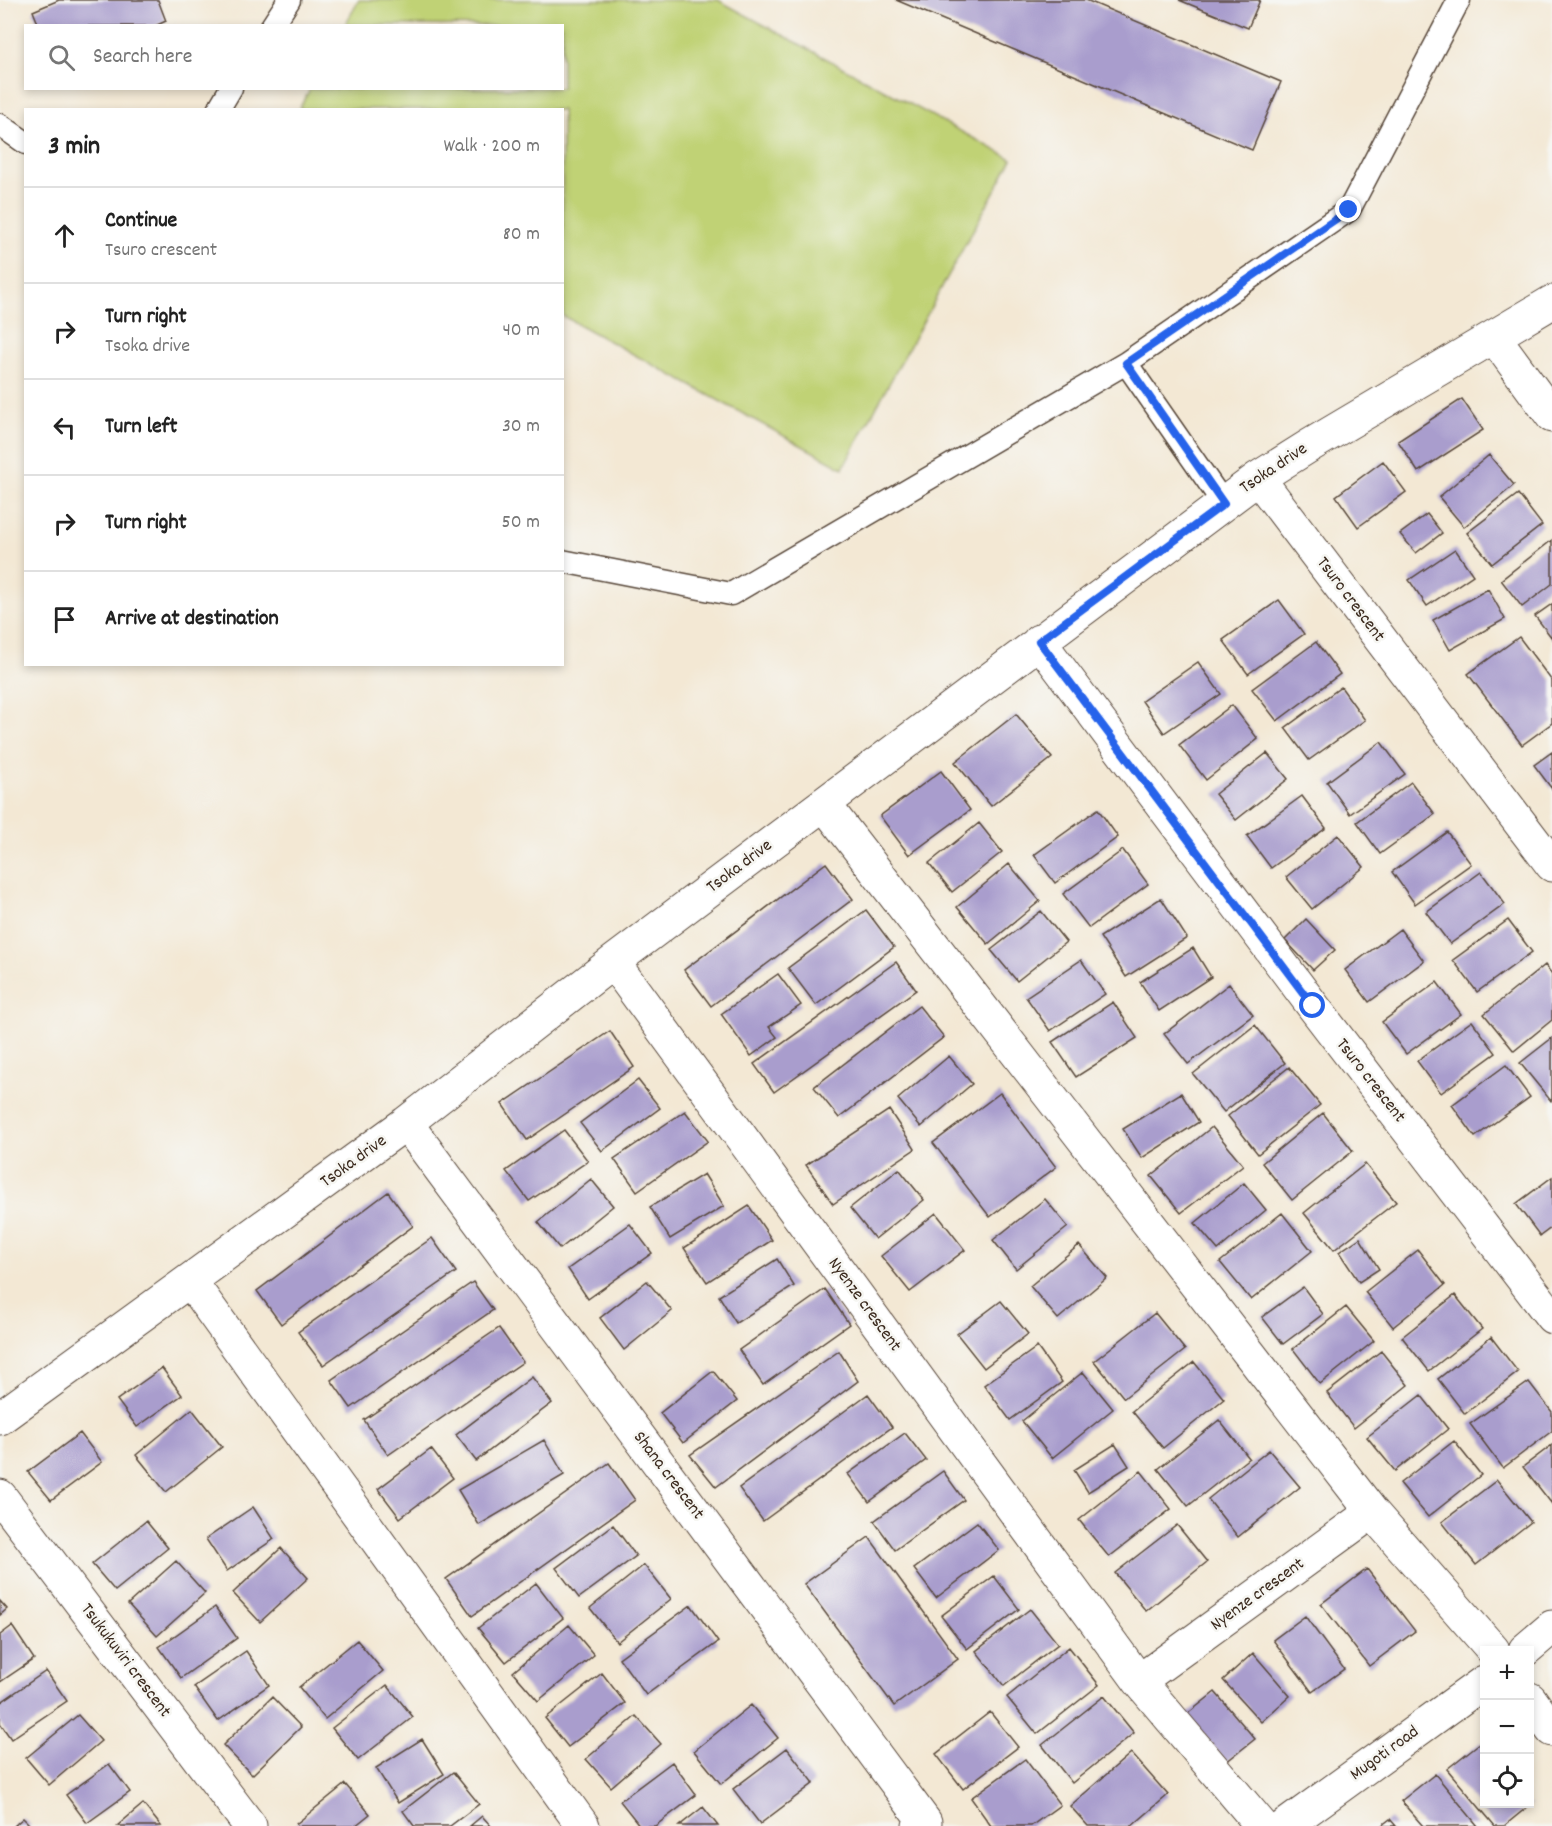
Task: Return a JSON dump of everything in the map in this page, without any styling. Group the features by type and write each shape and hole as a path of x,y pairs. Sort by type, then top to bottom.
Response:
{"street":[{"name":"Tsoka drive","path":"0,1418 406,1123 614,962 1258,478 1552,302"},
{"path":"1494,337 1552,416"},
{"name":"Tsuro crescent","path":"1258,478 1552,865"},
{"name":"Tsuro crescent","path":"1039,641 1313,1006 1552,1317"},
{"path":"824,804 1372,1512 1489,1646"},
{"name":"Nyenze crescent","path":"614,962 1139,1681 1372,1512"},
{"name":"Shana crescent","path":"406,1123 924,1825"},
{"path":"190,1281 583,1826"},
{"name":"Tsukukuviri crescent","path":"0,1496 250,1826"},
{"path":"1530,1646 1552,1627"},
{"path":"1139,1681 1262,1826"},
{"name":"Mugoti road","path":"1285,1826 1480,1686"},
{"path":"1531,1700 1552,1730"}],"lane":[{"path":"273,24 289,0"},
{"path":"564,561 731,594 1126,363 1349,210 1459,0"},
{"path":"219,108 230,90"},
{"path":"0,125 24,142"},
{"path":"1126,363 1224,504"}],"green space":[{"path":"359,0 718,0 1012,159 843,468 564,317 564,108 300,108 309,90 564,90 564,24 346,24"}],"building":[{"path":"59,0 158,0 166,21 159,24 38,24 33,11"},
{"path":"896,0 1086,0 1281,82 1252,150"},
{"path":"1179,0 1260,0 1248,28"},
{"path":"1462,399 1483,430 1418,472 1398,441"},
{"path":"1489,455 1514,485 1464,527 1439,497"},
{"path":"1383,461 1406,492 1358,527 1336,496"},
{"path":"1518,494 1542,525 1492,564 1467,533"},
{"path":"1427,514 1442,533 1416,553 1400,534"},
{"path":"1552,540 1552,584 1522,607 1501,580"},
{"path":"1455,549 1473,575 1427,606 1409,580"},
{"path":"1488,589 1505,619 1450,650 1433,620"},
{"path":"1279,600 1304,634 1248,674 1223,640"},
{"path":"1552,604 1552,638 1535,616"},
{"path":"1519,637 1552,681 1552,723 1522,745 1468,674"},
{"path":"1316,642 1340,674 1277,721 1252,689"},
{"path":"1198,662 1221,694 1164,733 1142,701"},
{"path":"1341,687 1365,720 1309,760 1285,728"},
{"path":"1232,705 1258,739 1206,780 1179,745"},
{"path":"1016,714 1052,758 991,806 955,762"},
{"path":"1381,742 1405,774 1350,814 1327,782"},
{"path":"1552,752 1552,789 1534,765"},
{"path":"1267,753 1288,779 1236,820 1215,794"},
{"path":"941,771 970,810 909,855 880,816"},
{"path":"1411,782 1435,814 1380,854 1357,822"},
{"path":"1302,796 1326,828 1271,868 1247,836"},
{"path":"1098,809 1118,837 1055,883 1034,855"},
{"path":"979,823 1002,852 952,892 929,863"},
{"path":"1447,832 1471,864 1415,904 1392,872"},
{"path":"1338,835 1364,867 1312,909 1286,877"},
{"path":"1123,850 1148,884 1089,928 1063,894"},
{"path":"826,863 853,899 711,1006 684,970"},
{"path":"1009,864 1040,901 988,944 957,907"},
{"path":"1481,872 1505,904 1450,944 1426,912"},
{"path":"1161,898 1187,938 1126,977 1100,937"},
{"path":"866,910 894,947 816,1005 788,968"},
{"path":"1041,911 1066,942 1017,981 991,950"},
{"path":"1306,919 1335,950 1313,970 1285,940"},
{"path":"1508,920 1532,952 1477,992 1453,960"},
{"path":"1400,929 1424,961 1369,1002 1345,970"},
{"path":"1193,948 1211,977 1159,1011 1140,982"},
{"path":"1081,960 1105,994 1050,1031 1026,997"},
{"path":"896,962 916,990 774,1092 754,1064"},
{"path":"1545,965 1552,974 1552,1020 1514,1051 1484,1014"},
{"path":"778,974 801,1005 769,1027 777,1037 751,1056 721,1014"},
{"path":"1437,982 1461,1014 1406,1054 1382,1022"},
{"path":"1229,984 1253,1015 1188,1064 1164,1034"},
{"path":"1113,1002 1137,1038 1076,1077 1052,1042"},
{"path":"919,1006 944,1037 839,1118 814,1087"},
{"path":"1472,1021 1496,1053 1441,1093 1417,1061"},
{"path":"1255,1025 1285,1063 1224,1112 1193,1074"},
{"path":"610,1031 634,1067 527,1140 502,1104"},
{"path":"1552,1038 1552,1099 1551,1101 1520,1063"},
{"path":"949,1056 972,1084 921,1127 898,1099"},
{"path":"1506,1065 1530,1097 1475,1137 1452,1105"},
{"path":"1289,1067 1320,1105 1258,1154 1228,1116"},
{"path":"638,1080 660,1108 602,1151 580,1123"},
{"path":"1000,1093 1056,1167 990,1217 933,1143"},
{"path":"1181,1093 1199,1122 1142,1158 1123,1129"},
{"path":"889,1110 915,1149 833,1204 806,1165"},
{"path":"685,1111 708,1141 637,1191 614,1159"},
{"path":"1323,1113 1353,1151 1292,1200 1262,1163"},
{"path":"1212,1127 1243,1165 1181,1213 1151,1176"},
{"path":"564,1130 588,1161 529,1201 506,1171"},
{"path":"1365,1164 1396,1202 1334,1250 1304,1213"},
{"path":"899,1169 924,1200 875,1239 850,1208"},
{"path":"704,1174 724,1206 670,1239 650,1207"},
{"path":"1552,1177 1552,1227 1540,1236 1516,1204"},
{"path":"591,1179 613,1206 560,1249 538,1222"},
{"path":"1244,1183 1266,1210 1218,1250 1195,1223"},
{"path":"388,1192 413,1226 281,1324 257,1291"},
{"path":"1045,1199 1068,1227 1016,1269 993,1240"},
{"path":"749,1206 772,1240 707,1282 684,1248"},
{"path":"936,1213 965,1250 910,1292 881,1256"},
{"path":"1282,1213 1312,1251 1251,1300 1220,1262"},
{"path":"630,1224 652,1253 588,1299 568,1269"},
{"path":"432,1238 456,1272 323,1365 298,1332"},
{"path":"1360,1238 1379,1269 1359,1282 1339,1252"},
{"path":"1079,1245 1107,1278 1058,1319 1030,1286"},
{"path":"1418,1250 1445,1285 1393,1327 1365,1292"},
{"path":"777,1259 794,1286 736,1323 719,1296"},
{"path":"647,1281 672,1311 624,1350 600,1318"},
{"path":"473,1282 493,1310 351,1408 331,1380"},
{"path":"1303,1287 1323,1314 1283,1344 1262,1317"},
{"path":"825,1289 849,1324 763,1385 739,1350"},
{"path":"1455,1295 1482,1329 1429,1371 1402,1337"},
{"path":"1001,1301 1028,1334 984,1368 957,1334"},
{"path":"1346,1307 1374,1341 1320,1384 1293,1349"},
{"path":"1155,1313 1185,1350 1124,1398 1094,1361"},
{"path":"499,1328 523,1362 388,1455 364,1420"},
{"path":"1491,1337 1518,1372 1465,1414 1438,1379"},
{"path":"1037,1347 1062,1382 1010,1420 984,1385"},
{"path":"839,1351 858,1381 716,1487 690,1455"},
{"path":"1381,1351 1408,1385 1354,1428 1327,1393"},
{"path":"1194,1362 1224,1399 1163,1448 1132,1411"},
{"path":"162,1368 182,1395 137,1427 117,1400"},
{"path":"713,1371 737,1401 683,1443 660,1413"},
{"path":"1083,1372 1113,1409 1052,1458 1022,1421"},
{"path":"532,1377 552,1403 476,1461 456,1435"},
{"path":"1529,1382 1552,1412 1552,1431 1503,1468 1470,1424"},
{"path":"868,1394 892,1427 763,1521 739,1488"},
{"path":"1421,1395 1448,1429 1395,1471 1367,1437"},
{"path":"192,1409 222,1447 166,1492 136,1455"},
{"path":"1219,1420 1249,1458 1188,1506 1158,1469"},
{"path":"80,1433 102,1462 51,1500 28,1472"},
{"path":"905,1433 926,1460 869,1502 848,1474"},
{"path":"544,1440 564,1475 479,1525 458,1490"},
{"path":"1454,1441 1481,1475 1428,1517 1400,1483"},
{"path":"1115,1444 1129,1466 1088,1492 1074,1470"},
{"path":"1552,1445 1552,1504 1523,1467"},
{"path":"431,1449 453,1478 400,1518 378,1489"},
{"path":"1269,1450 1300,1487 1238,1537 1208,1499"},
{"path":"609,1463 635,1500 472,1616 446,1579"},
{"path":"943,1471 964,1500 895,1550 874,1521"},
{"path":"1141,1471 1171,1509 1109,1557 1079,1520"},
{"path":"1497,1480 1531,1522 1476,1565 1442,1522"},
{"path":"253,1507 274,1539 227,1571 206,1539"},
{"path":"146,1521 168,1548 115,1591 92,1564"},
{"path":"977,1522 999,1550 936,1598 914,1569"},
{"path":"613,1525 636,1556 579,1598 556,1568"},
{"path":"1177,1525 1207,1562 1146,1611 1115,1573"},
{"path":"869,1537 958,1659 894,1706 804,1584"},
{"path":"281,1548 308,1578 260,1622 233,1593"},
{"path":"176,1561 205,1593 157,1636 128,1604"},
{"path":"644,1565 671,1599 617,1642 590,1608"},
{"path":"1367,1569 1415,1631 1369,1666 1321,1604"},
{"path":"994,1576 1019,1609 967,1649 941,1616"},
{"path":"536,1583 563,1618 506,1662 478,1628"},
{"path":"0,1601 7,1609 0,1615"},
{"path":"691,1605 718,1642 646,1695 619,1658"},
{"path":"215,1607 237,1638 181,1678 159,1647"},
{"path":"1030,1609 1058,1644 1004,1686 976,1651"},
{"path":"1305,1616 1344,1669 1312,1692 1273,1640"},
{"path":"569,1625 594,1655 538,1701 513,1672"},
{"path":"12,1626 34,1659 0,1682 0,1635"},
{"path":"357,1640 383,1671 325,1719 299,1687"},
{"path":"1069,1647 1099,1685 1037,1734 1007,1697"},
{"path":"246,1651 269,1685 218,1721 194,1687"},
{"path":"1253,1653 1290,1696 1261,1722 1223,1680"},
{"path":"46,1671 67,1701 11,1739 0,1723 0,1703"},
{"path":"602,1673 625,1703 568,1747 545,1718"},
{"path":"387,1685 413,1717 358,1760 332,1728"},
{"path":"1215,1692 1255,1739 1226,1762 1186,1715"},
{"path":"1104,1696 1134,1733 1072,1783 1042,1745"},
{"path":"272,1697 301,1727 252,1775 223,1745"},
{"path":"751,1705 778,1738 721,1784 694,1751"},
{"path":"990,1712 1018,1747 963,1789 936,1754"},
{"path":"78,1715 101,1741 49,1785 26,1758"},
{"path":"636,1716 661,1744 611,1787 586,1759"},
{"path":"422,1739 444,1774 398,1803 376,1768"},
{"path":"1480,1743 1480,1808 1526,1808 1504,1826 1495,1826 1447,1769"},
{"path":"787,1748 814,1783 760,1824 733,1789"},
{"path":"1131,1753 1168,1795 1132,1826 1088,1826 1070,1806"},
{"path":"1025,1759 1060,1805 1031,1826 991,1826 971,1798"},
{"path":"672,1762 696,1795 655,1826 640,1826 620,1801"},
{"path":"109,1764 130,1792 87,1823 66,1795"},
{"path":"453,1772 479,1804 450,1826 414,1826 403,1811"},
{"path":"1435,1774 1478,1826 1423,1826 1401,1801"},
{"path":"345,1784 370,1814 355,1826 298,1826 296,1824"},
{"path":"143,1804 161,1826 117,1826"},
{"path":"703,1807 718,1826 679,1826"},
{"path":"482,1816 491,1826 470,1826"},
{"path":"23,1818 31,1826 14,1826"},
{"path":"1390,1819 1396,1826 1381,1826"}],"route":[{"path":"1313,1006 1039,641 1224,504 1126,363 1349,210"}]}
